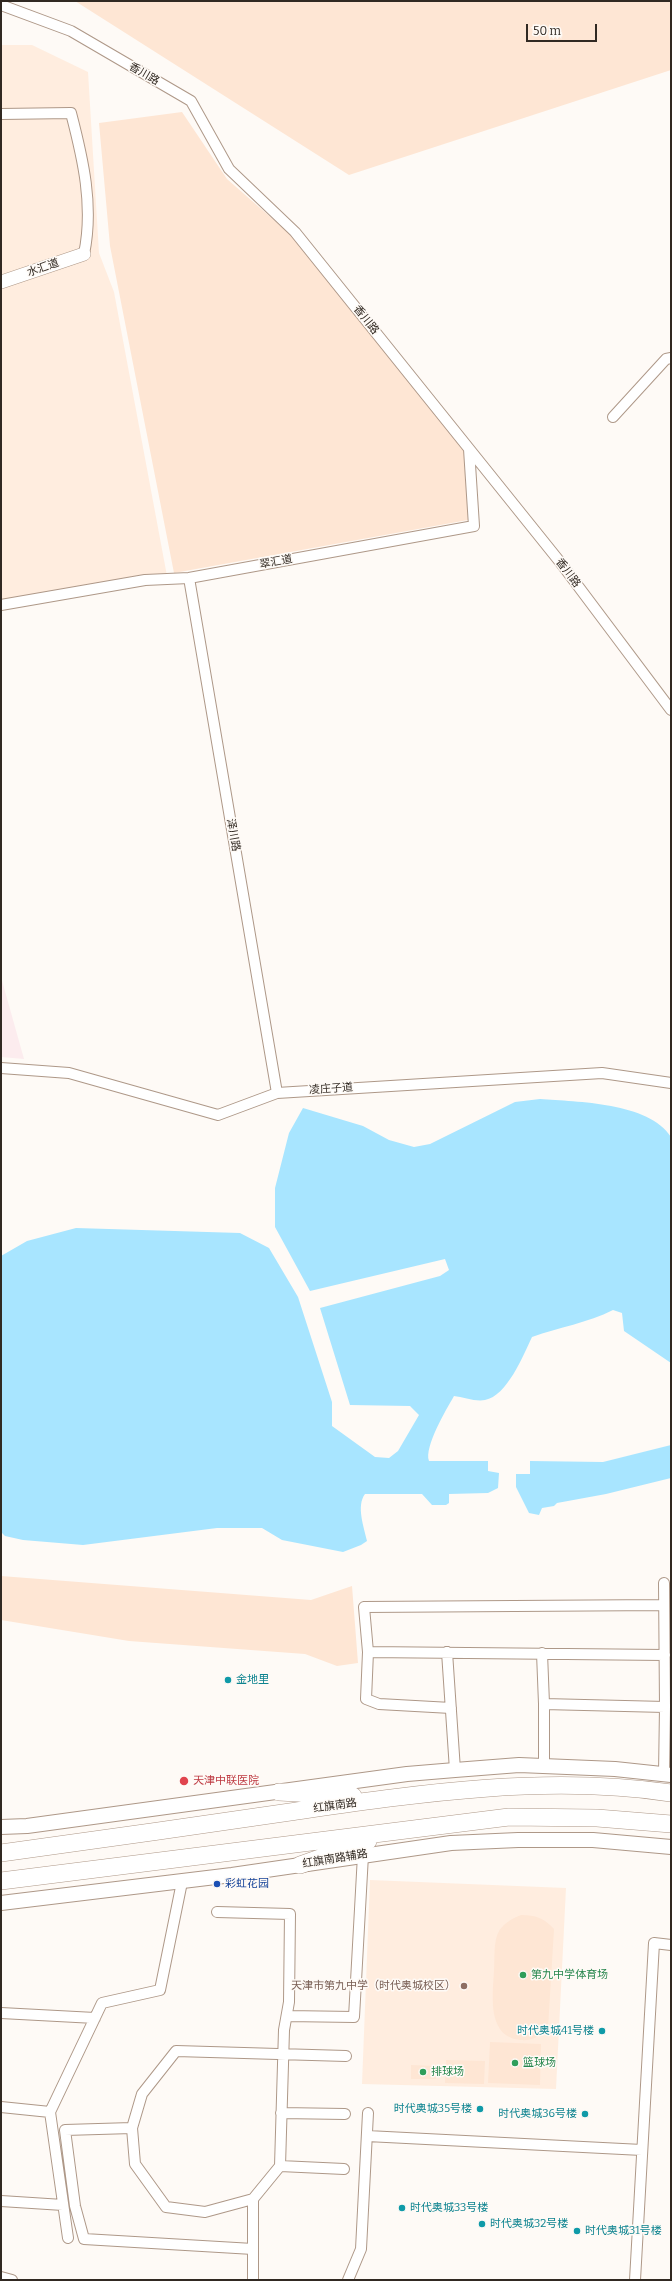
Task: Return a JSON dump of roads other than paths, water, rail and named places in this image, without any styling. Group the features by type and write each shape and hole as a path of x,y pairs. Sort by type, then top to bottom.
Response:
{"highway":[{"name":"红旗南路","path":"1,1853 397,1798 492,1787 569,1785 671,1793"},
{"path":"278,1792 397,1798"},
{"path":"1,1881 509,1818 597,1818 671,1824"},
{"path":"300,1865 397,1831"}],"main road":[{"path":"1,1827 27,1826 407,1774 519,1765 615,1769 667,1775"},
{"name":"红旗南路辅路","path":"1,1903 182,1882 451,1843 518,1840 593,1840 671,1847"}],"street":[{"name":"香川路","path":"1,5 71,31 191,101 229,169 295,232 560,562 671,710"},
{"path":"1,114 71,112 85,165 89,231 84,254"},
{"name":"水汇道","path":"1,282 84,254"},
{"path":"613,417 666,359 671,358"},
{"name":"翠汇道","path":"1,605 145,580 190,578 474,526 469,449"},
{"name":"泽川路","path":"190,578 277,1093"},
{"name":"凌庄子道","path":"1,1068 69,1073 218,1115 277,1093 602,1073 671,1083"},
{"path":"664,1583 667,1775"},
{"path":"451,1708 379,1704 366,1699 368,1652 364,1607 664,1605"},
{"path":"368,1652 665,1655"},
{"path":"447,1652 455,1770"},
{"path":"542,1653 544,1766"},
{"path":"544,1704 665,1706"},
{"path":"287,2016 354,2017 363,1855"},
{"path":"68,2238 50,2112 102,2004 160,1990 182,1882"},
{"path":"216,1912 290,1914 287,2016 284,2030 283,2055 280,2166 253,2198 205,2212 166,2207 135,2164 132,2128 142,2094 176,2051 283,2055 346,2056"},
{"path":"635,2280 654,1942 671,1944"},
{"path":"1,2013 95,2018"},
{"path":"1,2107 50,2112"},
{"path":"282,2113 345,2114"},
{"path":"348,2280 361,2249 368,2113"},
{"path":"132,2128 65,2130 76,2206 84,2239 253,2249"},
{"path":"367,2136 642,2150"},
{"path":"280,2166 344,2169"},
{"path":"253,2198 253,2280"},
{"path":"1,2201 63,2205"},
{"path":"1,2277 12,2280"}],"water":[{"path":"540,1099 592,1103 630,1110 661,1125 671,1137 671,1363 624,1331 622,1313 613,1310 584,1322 532,1337 513,1374 507,1383 493,1397 485,1400 478,1400 454,1396 437,1428 428,1455 429,1461 488,1461 488,1471 499,1473 498,1488 488,1493 449,1494 449,1503 446,1505 432,1505 422,1494 365,1494 362,1499 361,1510 367,1541 343,1552 282,1540 262,1528 217,1528 83,1545 23,1540 5,1536 1,1532 1,1256 27,1241 76,1228 240,1233 269,1248 298,1297 332,1402 332,1426 375,1457 389,1458 398,1451 419,1415 410,1406 350,1405 320,1308 440,1276 449,1270 445,1259 310,1291 275,1227 275,1188 289,1133 303,1108 363,1126 389,1140 414,1147 430,1144 515,1102"},
{"path":"671,1445 671,1478 606,1494 557,1503 554,1506 542,1508 539,1515 529,1513 516,1487 516,1474 530,1474 530,1461 603,1462"}],"place":[{"name":"金地里","path":"228,1680"},
{"name":"天津中联医院","path":"184,1781"},
{"name":"彩虹花园","path":"217,1884"},
{"name":"第九中学体育场","path":"523,1975"},
{"name":"天津市第九中学（时代奥城校区）","path":"464,1986"},
{"name":"时代奥城41号楼","path":"602,2031"},
{"name":"篮球场","path":"515,2063"},
{"name":"排球场","path":"423,2072"},
{"name":"时代奥城35号楼","path":"480,2109"},
{"name":"时代奥城36号楼","path":"585,2114"},
{"name":"时代奥城33号楼","path":"402,2208"},
{"name":"时代奥城32号楼","path":"482,2224"},
{"name":"时代奥城31号楼","path":"577,2231"}]}
